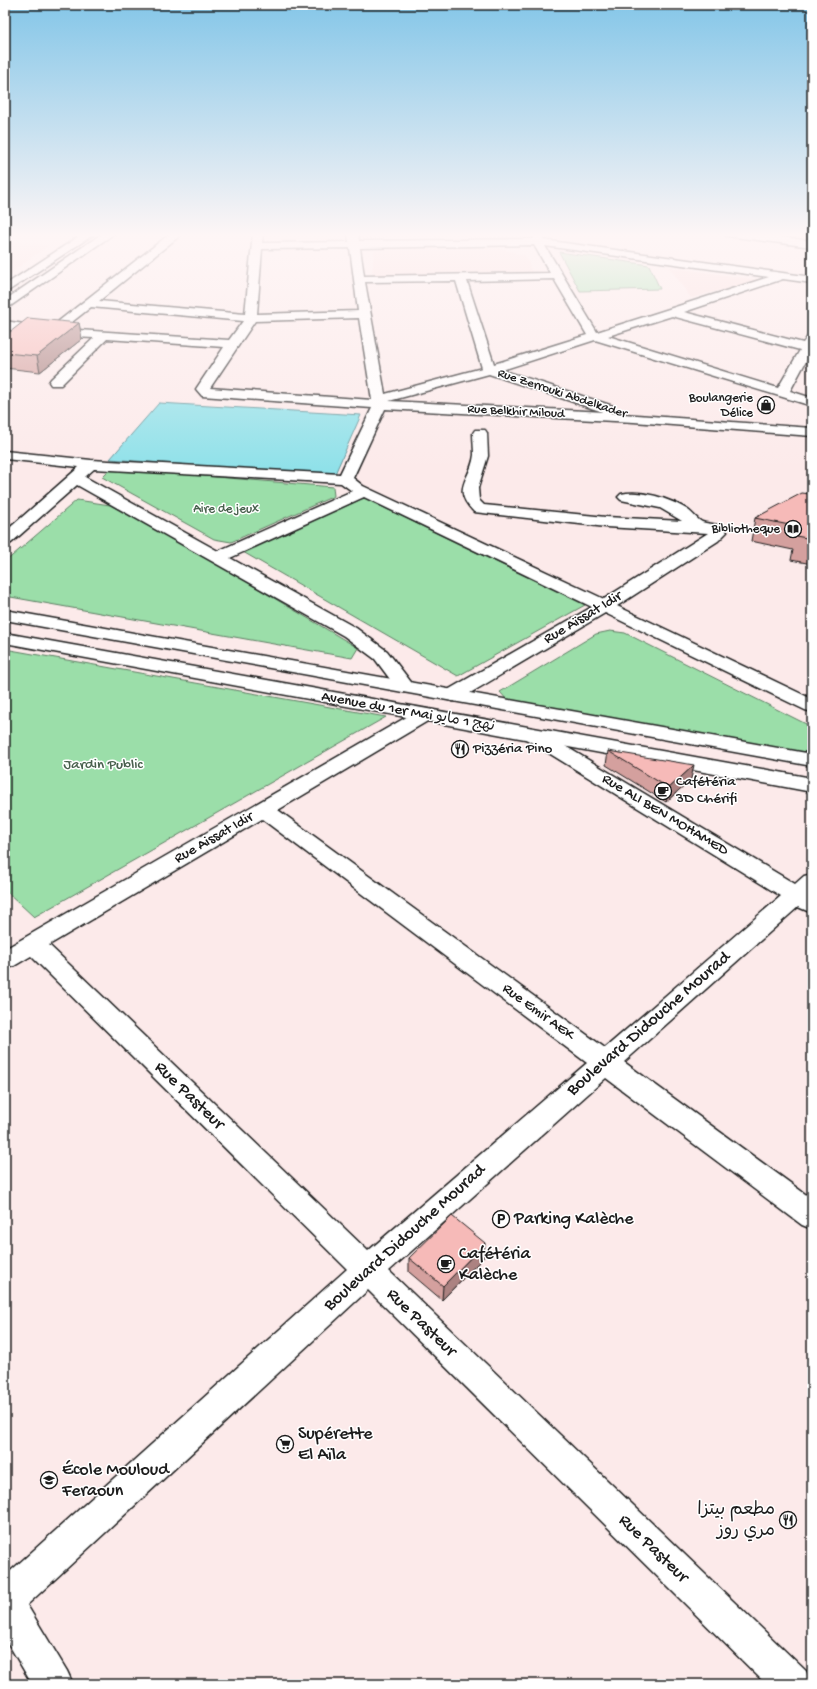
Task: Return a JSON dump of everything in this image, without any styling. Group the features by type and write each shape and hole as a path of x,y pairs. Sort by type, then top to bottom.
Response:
{"street":[{"path":"52,332 77,312"},
{"path":"184,312 251,318 364,314 380,402 344,480"},
{"path":"5,325 52,332 234,344 251,318 252,312"},
{"name":"Rue Zerrouki Abdelkader","path":"471,312 489,370 634,418"},
{"path":"579,312 594,336 812,402"},
{"path":"380,402 489,370 672,312 810,344 782,393"},
{"path":"16,337 27,328"},
{"path":"56,382 103,336"},
{"name":"Rue Belkhir Miloud","path":"234,344 208,379 203,388 207,392 219,394 380,402 634,418 812,432"},
{"path":"799,362 812,364"},
{"path":"480,433 481,456 470,488 470,501 478,509 606,522 698,527"},
{"path":"5,455 91,464 344,480 364,492 812,706"},
{"path":"5,540 91,464"},
{"path":"76,478 350,632 381,655 405,686"},
{"path":"219,557 364,492"},
{"path":"626,497 644,498 673,507 687,515 698,527"},
{"name":"Rue Aïssat Idir","path":"424,715 453,695 605,606 712,538 719,532 717,529 698,527"},
{"name":"Avenue du 1er Mai نهج 1 مايو","path":"5,616 405,686 812,760"},
{"name":"Avenue du 1er Mai نهج 1 مايو","path":"5,638 812,785"},
{"name":"Rue Aissat Idir","path":"5,960 424,715"},
{"name":"Rue ALI BEN MOHAMED","path":"533,735 807,894"},
{"name":"Rue Emir AEK","path":"263,809 812,1216"},
{"name":"Boulevard Didouche Mourad","path":"5,1600 367,1271 604,1062 807,894"},
{"name":"Rue Pasteur","path":"33,944 367,1271 793,1684"},
{"path":"5,1604 54,1684"}],"green space":[{"name":"Aire de jeux","path":"111,468 333,487 334,496 231,542 214,539 102,477"},
{"path":"364,498 585,605 458,676 243,552"},
{"path":"77,500 110,505 210,560 358,648 352,658 5,596 5,562"},
{"path":"610,631 625,633 812,727 812,757 508,701 500,692 596,634"},
{"name":"Jardin Public","path":"5,649 386,717 34,917 5,890"}],"water":[{"path":"159,403 361,415 334,476 110,459"}],"building":[{"path":"28,318 79,323 37,356 5,353 5,336"},
{"path":"802,493 812,494 812,539 796,536 799,527 755,518"},
{"path":"608,751 694,765 669,788"},
{"name":"Cafétéria Kalèche","path":"452,1216 485,1243 443,1286 409,1258"}],"place":[{"name":"Boulangerie Délice","path":"766,405"},
{"name":"Bibliotheque","path":"793,529"},
{"name":"Pizzéria Pino","path":"460,749"},
{"name":"Cafétéria 3D Chérifi","path":"663,791"},
{"name":"Parking Kalèche","path":"501,1219"},
{"name":"Cafétéria Kalèche","path":"446,1264"},
{"name":"Supérette El Aïla","path":"285,1444"},
{"name":"École Mouloud Feraoun","path":"49,1480"},
{"name":"مطعم بيتزا مري روز","path":"788,1520"}]}
